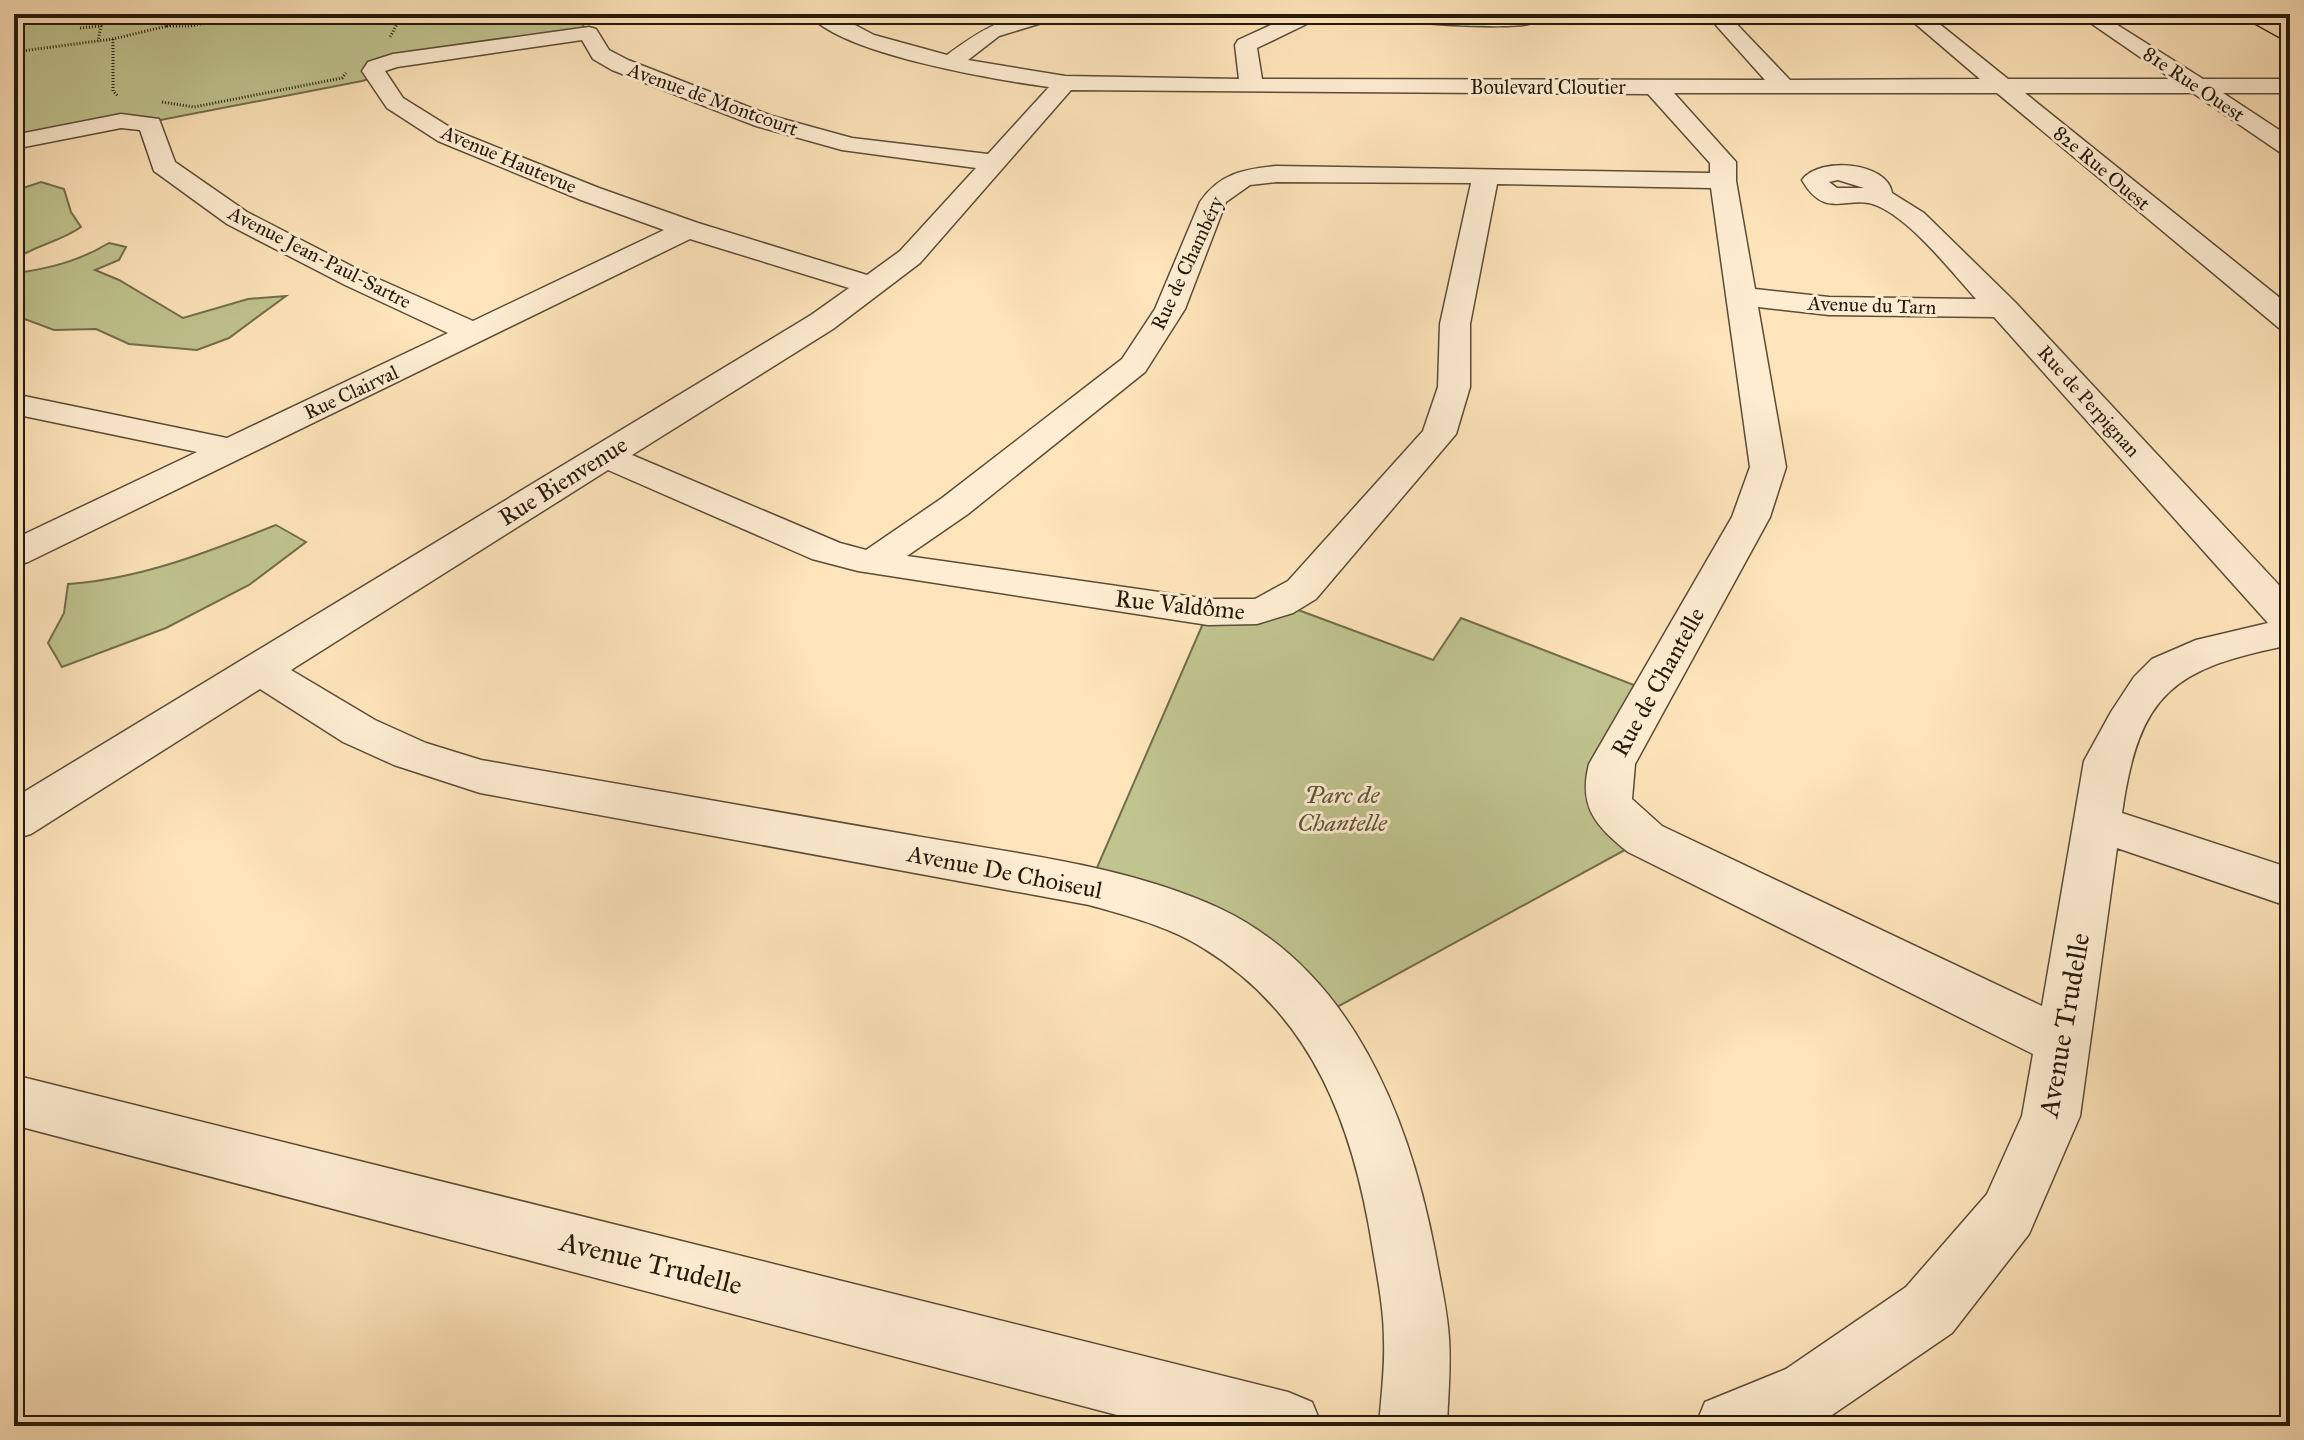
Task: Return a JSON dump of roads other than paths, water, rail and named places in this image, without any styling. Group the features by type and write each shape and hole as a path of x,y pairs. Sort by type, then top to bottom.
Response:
{"main road":[{"path":"2248,14 2290,37"}],"street":[{"name":"Boulevard Cloutier","path":"819,14 866,40 949,64 1065,83 1655,87 2290,86"},
{"path":"949,64 992,32 1051,14"},
{"path":"1251,85 1246,45 1312,14"},
{"path":"1393,14 1525,19 1533,14"},
{"path":"1716,14 1783,86"},
{"name":"82e Rue Ouest","path":"1914,14 2290,321"},
{"name":"81e Rue Ouest","path":"2099,20 2290,148"},
{"name":"Avenue de Montcourt","path":"589,33 601,54 620,65 764,121 851,145 993,162"},
{"name":"Avenue Hautevue","path":"589,33 393,61 373,71 395,103 447,136 590,194 688,229 874,286"},
{"name":"Rue Bienvenue","path":"14,821 822,322 874,286 910,257 1065,83"},
{"name":"Rue de Chantelle","path":"1655,87 1723,162 1723,181 1768,467 1751,517 1612,764 1606,783 1608,804 1645,839 2063,1042"},
{"name":"Avenue Jean-Paul-Sartre","path":"14,142 121,121 150,124 163,166 237,218 355,279 474,333"},
{"name":"Rue de Chambéry","path":"872,563 955,506 1134,365 1170,309 1213,202 1219,191 1231,182 1248,176 1276,174 1723,181"},
{"name":"Rue Valdôme","path":"604,456 826,551 872,563 1208,612 1260,613 1282,604 1302,590 1439,434 1454,387 1455,324 1486,175"},
{"name":"Rue de Perpignan","path":"1876,195 1905,208 2004,308 2290,622"},
{"name":"Rue Clairval","path":"14,554 688,229"},
{"path":"2233,277 2276,277"},
{"name":"Avenue du Tarn","path":"1741,296 1829,306 2004,308"},
{"path":"14,404 231,449"},
{"name":"Avenue Trudelle","path":"1729,1426 1809,1392 1929,1310 2008,1214 2051,1116 2107,761 2130,713 2165,670 2221,646 2290,632"},
{"name":"Avenue De Choiseul","path":"258,669 359,731 410,754 480,776 1089,886 1174,910 1233,941 1279,976 1317,1018 1362,1091 1400,1222 1417,1329 1413,1426"},
{"path":"2097,823 2290,888"},
{"name":"Avenue Trudelle","path":"14,1100 1288,1426"}],"park label":[{"name":"Parc de Chantelle","path":"1342,809"}]}
